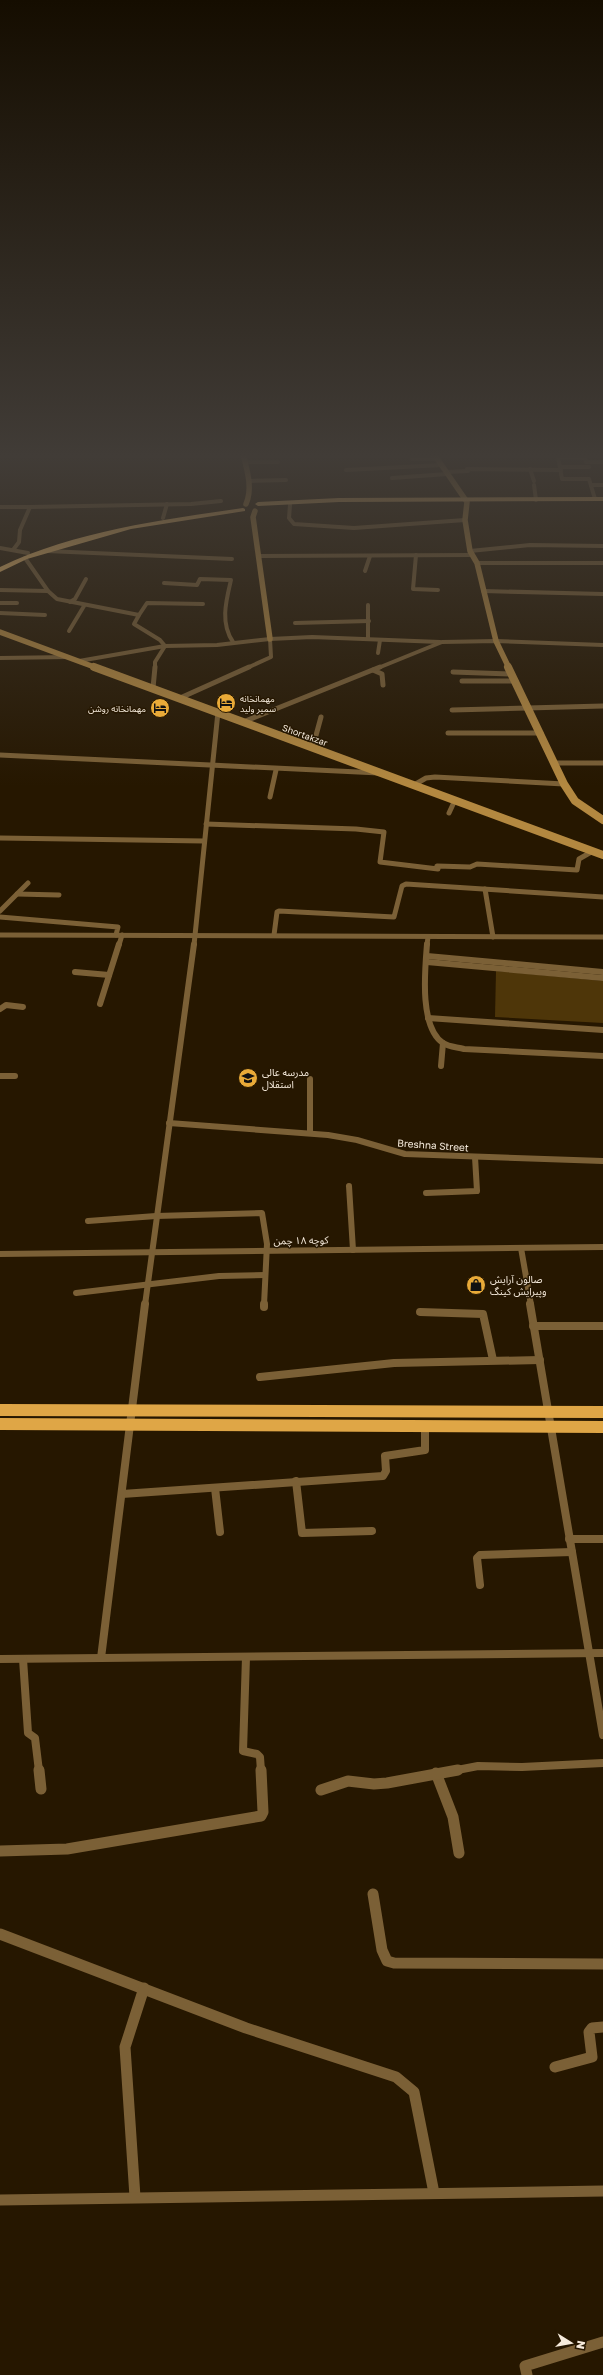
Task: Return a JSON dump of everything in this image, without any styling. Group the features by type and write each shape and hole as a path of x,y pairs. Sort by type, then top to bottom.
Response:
{"highway":[{"path":"0,570 9,565"}],"main road":[{"path":"0,1410 603,1412"},
{"path":"0,1424 130,1426 603,1426"}],"street":[{"path":"33,565 48,591 57,599 84,606 139,616"},
{"path":"180,698 271,657 261,565"},
{"path":"365,571 367,565"},
{"path":"415,565 413,589 438,590"},
{"path":"477,565 496,641 564,784 575,801 603,820"},
{"path":"233,573 226,602 225,622 227,636 233,642"},
{"path":"70,602 75,599 86,579"},
{"path":"164,583 198,585 200,579 231,580"},
{"path":"0,590 48,591"},
{"path":"483,591 603,594"},
{"path":"165,646 160,640 134,624 147,602 203,604"},
{"path":"0,603 17,603"},
{"path":"368,605 370,621 368,639"},
{"path":"69,630 84,606"},
{"path":"0,613 45,615"},
{"path":"295,623 370,621"},
{"name":"Shortakzar","path":"0,632 603,855"},
{"path":"79,661 165,646 217,645 233,642 312,637 442,642 496,641 603,645"},
{"path":"378,653 380,640"},
{"path":"243,722 442,642"},
{"path":"153,688 156,662 165,646"},
{"path":"0,658 68,657"},
{"path":"373,670 382,674 383,685"},
{"path":"453,672 512,674"},
{"path":"462,682 516,681"},
{"path":"452,710 603,706"},
{"path":"101,1658 156,1216 195,935 218,712"},
{"path":"310,746 316,739 321,717"},
{"path":"448,734 540,732"},
{"path":"0,755 212,765 276,770 383,774"},
{"path":"554,763 603,763"},
{"path":"270,797 276,770"},
{"path":"414,785 426,778 435,777 564,784"},
{"path":"449,814 455,800"},
{"path":"206,824 356,829 384,832 380,862 408,867 438,869 437,866 470,867 477,864 577,870 579,859 594,851"},
{"path":"0,838 204,841"},
{"path":"0,911 28,883"},
{"path":"274,935 277,912 279,911 394,917 403,885 603,897"},
{"path":"485,889 493,937"},
{"path":"17,894 59,895"},
{"path":"0,917 118,927 119,935 109,976 100,1004"},
{"path":"0,935 603,937"},
{"path":"428,937 428,1018 435,1035 443,1043 464,1049 603,1056"},
{"path":"427,959 603,972"},
{"path":"427,959 603,978"},
{"path":"75,972 109,976"},
{"path":"0,1010 6,1005 24,1007"},
{"path":"428,1018 603,1030"},
{"path":"441,1066 443,1043"},
{"path":"0,1076 15,1076"},
{"path":"310,1080 310,1133"},
{"name":"Breshna Street","path":"169,1123 310,1133 365,1142 392,1152 405,1154 603,1161"},
{"path":"426,1193 477,1191 478,1186 475,1157"},
{"path":"349,1186 354,1250"},
{"path":"88,1221 156,1216 262,1213 265,1224 266,1251 264,1307"},
{"name":"كوچه ١٨ چمن","path":"0,1254 603,1247"},
{"path":"521,1248 533,1326 550,1411 569,1539 603,1735"},
{"path":"76,1293 147,1286 219,1276 265,1275"},
{"path":"420,1312 483,1314 493,1360"},
{"path":"533,1326 603,1326"},
{"path":"260,1377 394,1363 540,1360"},
{"path":"122,1494 145,1494 296,1481 383,1476 386,1471 385,1456 426,1448 425,1425"},
{"path":"296,1481 302,1533 372,1531"},
{"path":"215,1488 220,1532"},
{"path":"569,1539 603,1539"},
{"path":"480,1584 477,1558 480,1555 572,1552"},
{"path":"0,1659 603,1653"},
{"path":"0,1851 67,1849 261,1816 263,1812 260,1757 257,1754 243,1751 246,1656"},
{"path":"23,1659 28,1733 35,1738 41,1789"},
{"path":"321,1790 348,1782 374,1784 478,1766 522,1767 603,1763"},
{"path":"436,1773 453,1817 459,1853"},
{"path":"373,1894 382,1950 387,1961 394,1963 603,1964"},
{"path":"0,1934 246,2028 396,2077 408,2085 414,2092 434,2193"},
{"path":"135,2197 125,2048 144,1988"},
{"path":"555,2067 592,2057 590,2032 592,2028 603,2027"},
{"path":"0,2200 603,2191"},
{"path":"527,2375 526,2366 552,2356 603,2342"}],"shaded area":[{"path":"496,971 603,981 603,1023 495,1017"}],"place":[{"name":"مهمانخانه سمیر ولید","path":"226,703"},
{"name":"مهمانخانه روشن","path":"160,708"},
{"name":"مدرسه عالی استقلال","path":"248,1078"},
{"name":"صالون آرایش وپیرایش کینگ","path":"476,1285"}]}
